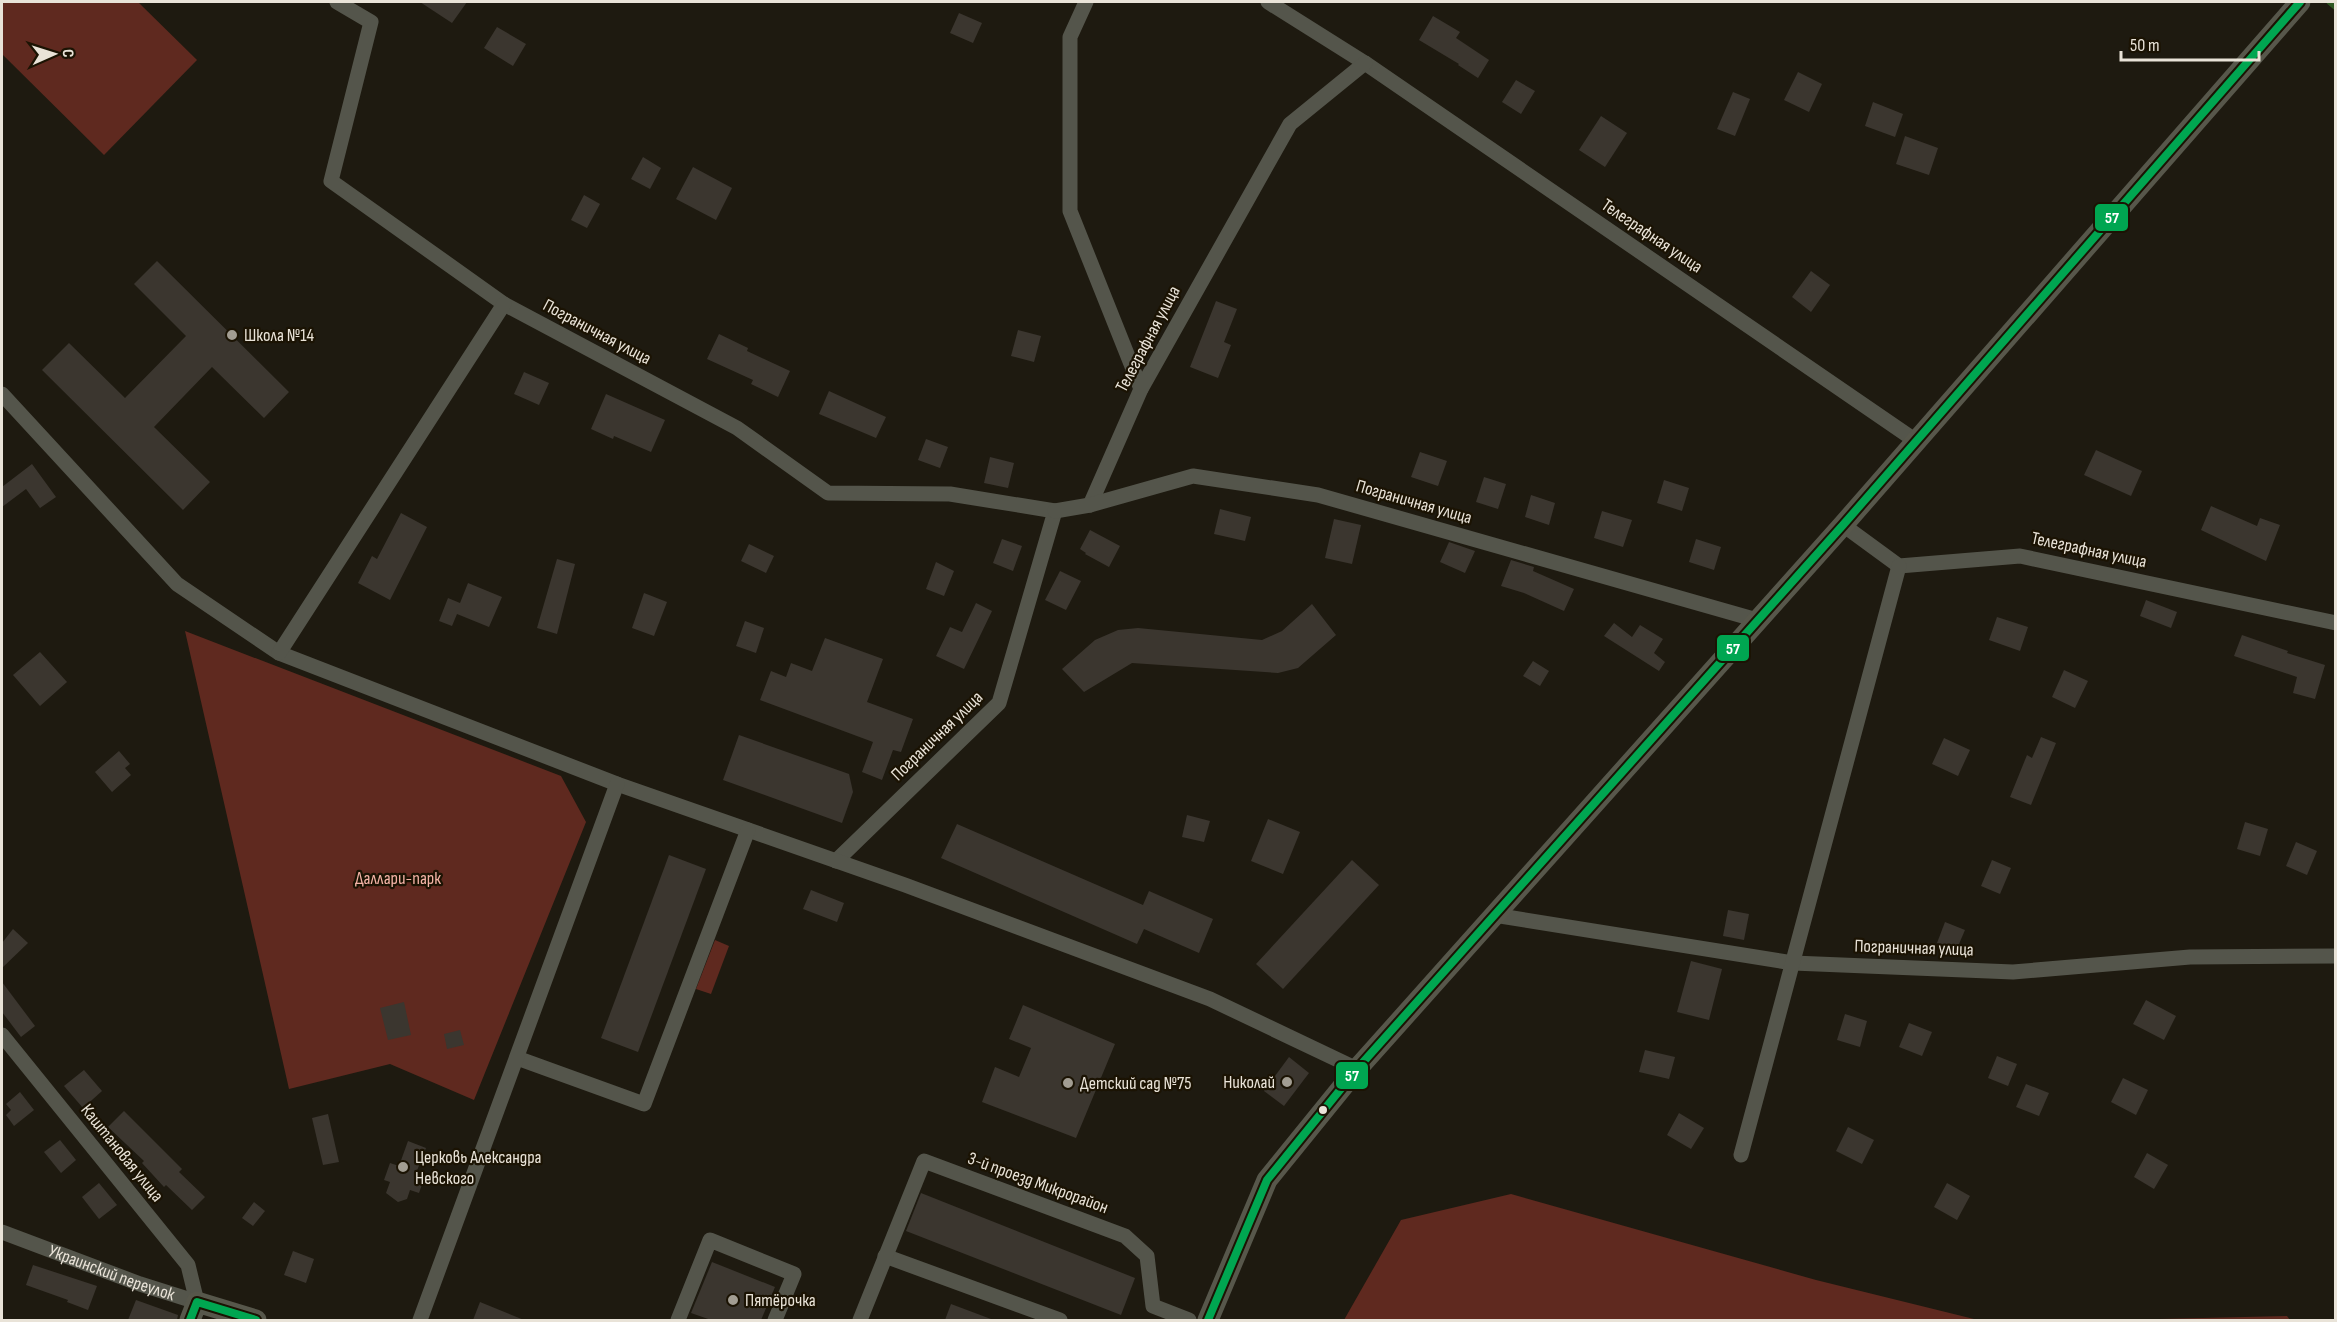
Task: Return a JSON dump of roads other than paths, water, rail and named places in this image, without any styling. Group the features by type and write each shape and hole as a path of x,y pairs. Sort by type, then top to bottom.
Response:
{"main road":[{"path":"1208,1320 1267,1180 1357,1069 1843,525 2300,2"},
{"name":"Украинский переулок","path":"194,1311 256,1320"}],"street":[{"name":"Пограничная улица","path":"337,2 370,22 331,181 504,304 737,428 828,493 950,494 1055,511 1090,505 1192,476 1318,495 1757,620"},
{"path":"1086,2 1070,37 1070,211 1141,389"},
{"name":"Телеграфная улица","path":"1268,2 1365,63 1916,441"},
{"name":"Телеграфная улица","path":"1090,505 1141,389 1290,124 1365,63"},
{"path":"279,653 504,304"},
{"path":"2,394 177,584 279,653 617,784 836,861 1210,999 1357,1069"},
{"name":"Пограничная улица","path":"836,861 999,703 1055,511"},
{"path":"1741,1155 1899,566 1843,525"},
{"name":"Телеграфная улица","path":"1899,566 2020,556 2336,623"},
{"path":"420,1320 617,784"},
{"path":"517,1058 644,1104 748,830"},
{"name":"Пограничная улица","path":"1494,915 1793,963 2013,972 2190,957 2336,956"},
{"name":"Каштановая улица","path":"2,1035 188,1265 194,1311"},
{"name":"3-й проезд Микрорайон","path":"860,1320 924,1161 1125,1236 1147,1256 1154,1306 1189,1320"},
{"name":"Украинский переулок","path":"2,1232 140,1284 194,1311"},
{"path":"678,1320 710,1240 794,1274 775,1320"},
{"path":"885,1256 1060,1320"}],"waterway":[{"path":"2329,2 2336,8"}],"place":[{"name":"Школа №14","path":"232,335"},
{"name":"Николай","path":"1287,1082"},
{"name":"Детский сад №75","path":"1068,1083"},
{"name":"Церковь Александра Невского","path":"403,1167"},
{"name":"Пятёрочка","path":"733,1300"}],"park label":[{"name":"Даллари-парк","path":"398,878"}]}
